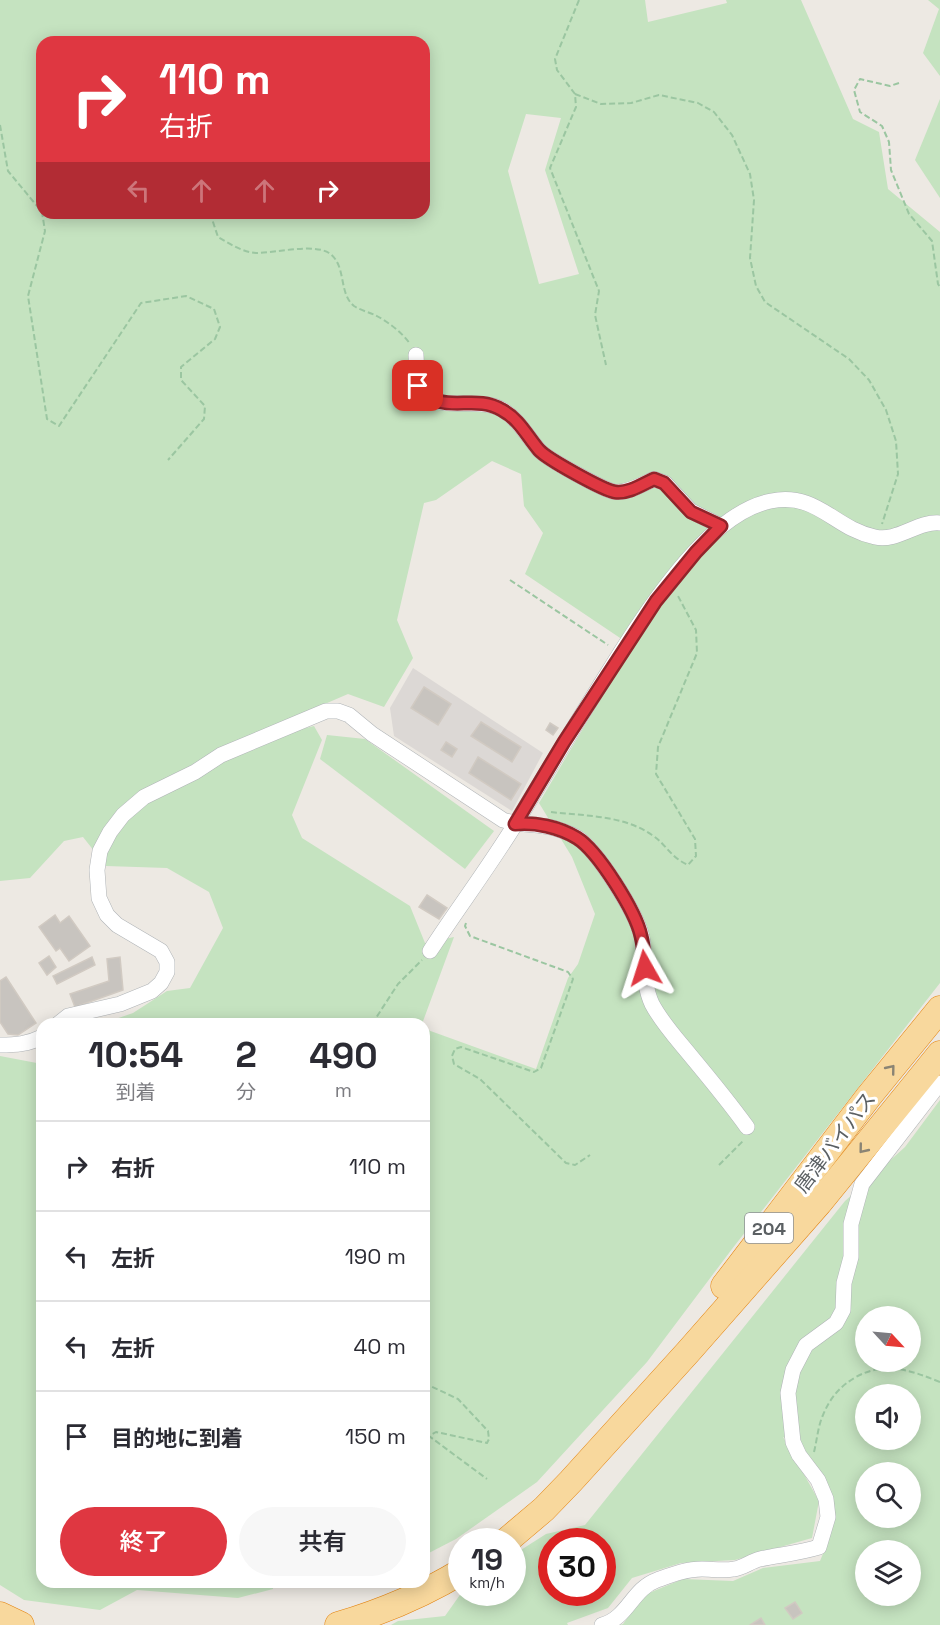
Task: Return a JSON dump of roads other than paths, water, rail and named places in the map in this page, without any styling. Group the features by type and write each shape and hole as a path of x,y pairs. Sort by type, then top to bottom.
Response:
{"highway":[{"name":"唐津バイパス","path":"600,1449 869,1096 940,1009"},
{"name":"唐津バイパス","path":"522,1528 544,1509 600,1449 819,1203 940,1054"},
{"path":"338,1625 372,1615 410,1599 448,1579"},
{"path":"0,1615 21,1625"}],"street":[{"path":"416,355 418,386 425,395 436,402 482,403 501,409 518,422 540,452 551,461 615,492 628,490 654,479 664,483 691,512 721,526"},
{"path":"430,951 469,892 521,824 620,653 670,581 721,526 742,511 769,501 791,499 804,501 821,508 840,523 860,533 878,538 893,537 927,523 940,523"},
{"path":"66,1018 120,1004 152,991 161,983 167,972 167,962 161,951 117,925 107,915 99,898 97,870 100,851 110,832 123,815 144,797 195,772 221,755 326,711 338,711 349,715 372,734 504,820 556,829 577,838 587,847 628,901 641,936 646,985 660,1019 747,1127"},
{"path":"0,1045 16,1045 36,1040"},
{"path":"602,1625 611,1623 623,1614 638,1591 654,1581 683,1571 736,1569 758,1560 819,1547 828,1517 826,1499 818,1480 799,1455 793,1442 788,1393 793,1370 806,1345 836,1323 843,1310 844,1283 851,1257 851,1224 862,1184 940,1083"}]}
